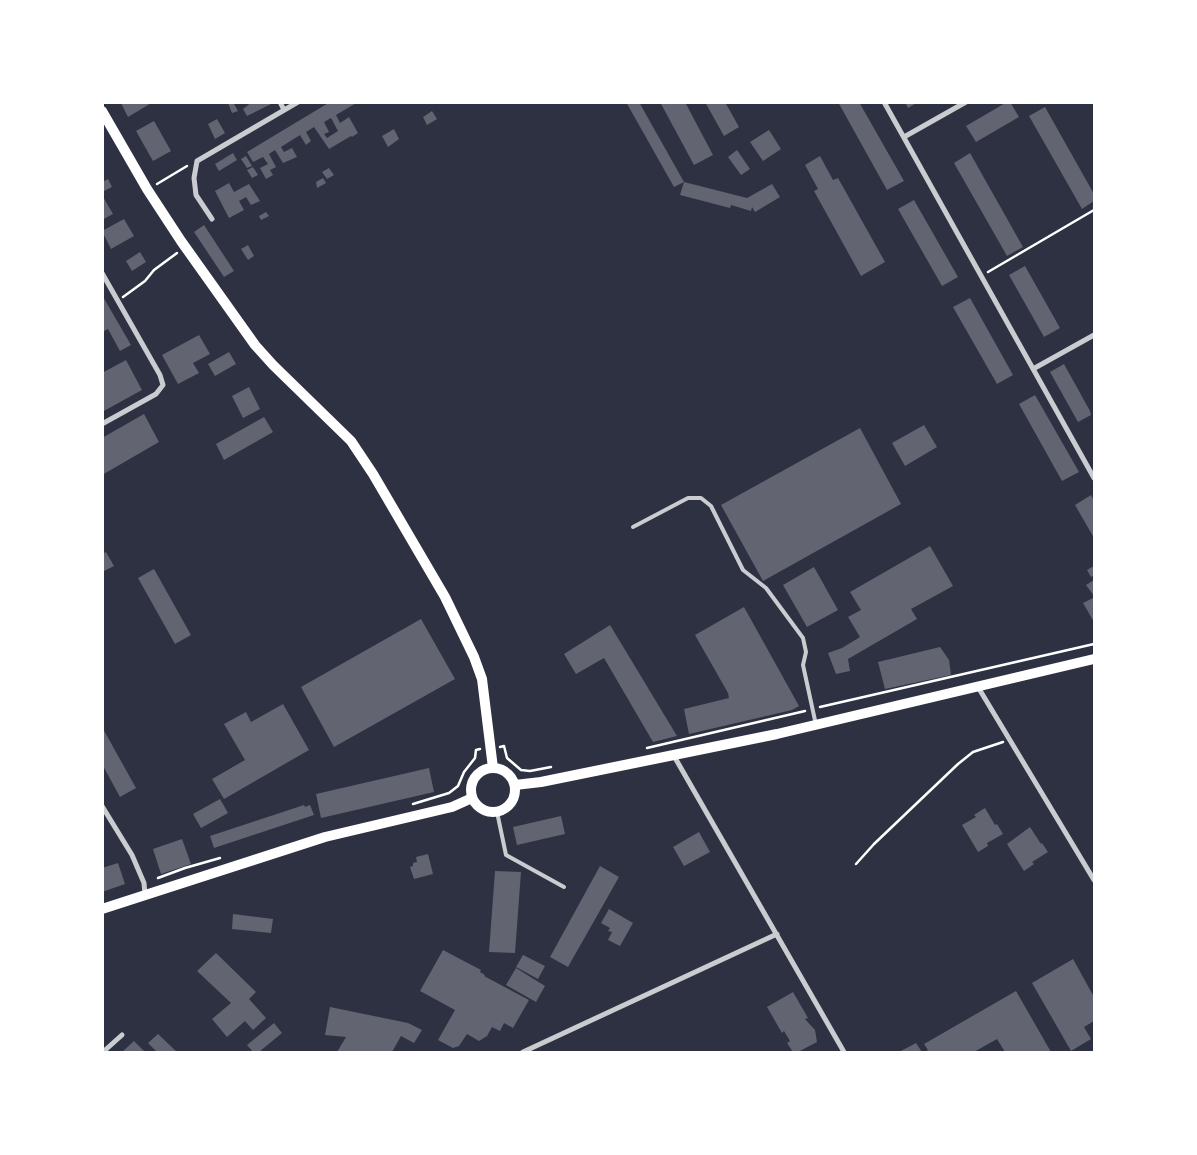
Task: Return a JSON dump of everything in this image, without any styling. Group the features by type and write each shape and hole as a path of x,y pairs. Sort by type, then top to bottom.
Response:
{"main road":[{"path":"102,111 147,189 185,248 255,345 273,365 352,441 374,474 445,597 474,657 482,678 493,768"},
{"path":"515,785 541,782 674,756 816,725 1094,659"},
{"path":"493,768 504,771 513,779 515,785 515,792 510,805 498,812 485,811 475,804 472,798 472,784 475,778 486,769 493,768"},
{"path":"102,909 325,837 452,807 472,798"}],"street":[{"path":"280,102 284,110"},
{"path":"212,219 196,195 194,178 197,161 298,102"},
{"path":"884,102 1094,478"},
{"path":"904,137 966,102"},
{"path":"102,274 160,375 163,386 156,394 102,424"},
{"path":"1033,369 1094,335"},
{"path":"978,687 1094,880"},
{"path":"674,756 844,1052"},
{"path":"102,806 132,856 144,883 145,895"},
{"path":"523,1052 776,934"},
{"path":"103,1052 122,1035"}],"lane":[{"path":"633,527 688,498 701,498 710,506 743,570 766,588 803,638 806,652 804,665 816,725"},
{"path":"498,812 506,855 564,887"}],"path":[{"path":"147,189 197,161"},
{"path":"981,276 1094,210"},
{"path":"118,301 146,281 154,270 185,248"},
{"path":"643,749 1094,644"},
{"path":"856,864 874,844 958,764 973,752 1009,740"},
{"path":"504,746 507,758 521,770 530,771 557,766"}],"building":[{"path":"122,102 153,102 128,117"},
{"path":"233,102 238,111 232,113 228,103"},
{"path":"252,102 270,102 271,104 247,116 243,109"},
{"path":"330,102 358,102 336,115 340,123 349,117 358,133 329,149 314,127 306,132 311,141 306,145 300,135 281,147 284,152 292,148 297,157 283,163 275,150 269,154 276,167 270,170 273,175 266,179 260,168 268,164 263,157 253,162 247,152","holes":["331,118 338,131 327,138 324,134 329,132 324,122"]},
{"path":"626,102 639,102 684,182 674,187"},
{"path":"660,102 685,102 713,155 694,165"},
{"path":"705,102 725,102 739,127 724,136"},
{"path":"838,102 859,102 904,181 887,190"},
{"path":"905,102 918,102 908,108"},
{"path":"1010,102 1019,117 976,142 966,126"},
{"path":"1045,107 1094,194 1094,201 1082,209 1029,116"},
{"path":"432,111 437,119 427,125 423,117"},
{"path":"217,119 225,133 215,139 208,124"},
{"path":"154,121 171,151 153,161 136,131"},
{"path":"394,129 399,139 388,147 382,136"},
{"path":"769,130 781,149 763,161 750,142"},
{"path":"737,150 750,169 741,175 728,157"},
{"path":"233,153 237,160 219,171 215,164"},
{"path":"970,153 1023,247 1007,256 954,163"},
{"path":"246,156 252,166 247,168 241,159"},
{"path":"820,156 833,180 838,178 885,262 861,276 814,191 818,189 805,165"},
{"path":"253,167 258,175 252,178 247,170"},
{"path":"329,168 334,175 327,179 322,172"},
{"path":"323,178 326,183 317,188 316,182"},
{"path":"108,179 112,187 102,192 102,182"},
{"path":"684,182 747,198 772,184 780,197 755,212 752,207 751,211 731,205 730,208 680,195"},
{"path":"229,183 234,192 249,184 260,201 251,205 246,197 239,201 244,210 229,218 215,191"},
{"path":"102,195 113,214 102,220"},
{"path":"914,200 958,277 942,286 898,209"},
{"path":"266,212 269,216 261,220 259,216"},
{"path":"124,219 134,236 111,249 102,231"},
{"path":"204,225 234,271 224,277 194,232"},
{"path":"248,245 254,256 248,260 241,249"},
{"path":"140,252 146,262 132,271 126,261"},
{"path":"1025,266 1060,328 1044,337 1009,275"},
{"path":"102,295 131,345 120,351 108,329 102,332"},
{"path":"970,298 1013,375 997,384 953,307"},
{"path":"199,335 210,354 193,363 199,373 178,384 162,355"},
{"path":"229,352 236,364 215,376 208,364"},
{"path":"126,360 142,390 102,412 102,373"},
{"path":"1064,364 1091,415 1078,422 1050,372"},
{"path":"249,387 260,409 243,418 232,396"},
{"path":"1035,395 1079,472 1062,481 1019,404"},
{"path":"144,414 159,442 102,475 102,438"},
{"path":"264,417 273,432 224,460 216,444"},
{"path":"924,425 937,447 905,466 892,443"},
{"path":"860,428 901,504 763,581 721,505"},
{"path":"1091,495 1094,501 1094,538 1075,505"},
{"path":"930,546 953,586 911,609 917,619 848,659 850,671 836,674 828,653 842,648 860,637 848,617 861,610 850,592"},
{"path":"106,552 114,566 102,572 102,554"},
{"path":"1094,566 1094,575 1091,577 1087,570"},
{"path":"814,567 838,610 807,627 783,585"},
{"path":"154,569 191,635 175,644 138,578"},
{"path":"1094,580 1094,596 1086,585"},
{"path":"1093,598 1094,600 1094,622 1083,603"},
{"path":"744,607 799,706 792,710 689,734 684,709 729,698 695,635"},
{"path":"421,619 455,679 334,747 301,687"},
{"path":"610,625 677,736 653,742 604,658 576,674 564,654"},
{"path":"940,647 949,660 951,675 885,689 878,662"},
{"path":"283,704 309,750 224,799 212,779 245,760 224,724 246,712 251,722"},
{"path":"102,727 136,788 120,797 102,764"},
{"path":"429,768 434,792 321,818 316,794"},
{"path":"220,799 228,813 201,828 193,814"},
{"path":"304,805 305,807 310,805 314,815 214,848 210,836"},
{"path":"985,808 1003,834 987,843 988,846 978,852 962,825 976,817 974,815"},
{"path":"561,816 565,834 517,845 513,827"},
{"path":"1030,827 1048,852 1032,862 1034,864 1024,871 1007,844"},
{"path":"699,832 710,852 684,866 673,847"},
{"path":"182,839 191,864 161,874 153,849"},
{"path":"428,854 433,874 414,879 410,867 413,866 413,863 417,862 416,857"},
{"path":"118,863 125,884 102,892 102,868"},
{"path":"600,866 619,877 568,967 550,957"},
{"path":"495,871 521,872 515,953 489,952"},
{"path":"609,909 633,923 620,946 608,940 612,932 608,931 610,928 601,923"},
{"path":"233,914 273,919 271,933 232,929"},
{"path":"443,950 481,970 480,972 484,976 529,1000 513,1028 504,1023 500,1031 492,1027 487,1036 479,1041 467,1034 459,1046 453,1048 438,1040 455,1010 420,991"},
{"path":"216,953 256,992 249,999 266,1018 253,1030 245,1021 227,1037 212,1019 231,1003 197,971"},
{"path":"523,955 545,966 538,979 516,967"},
{"path":"1073,959 1094,997 1094,1021 1084,1027 1091,1039 1071,1051 1032,983"},
{"path":"516,968 545,986 536,1002 506,985"},
{"path":"1016,991 1051,1052 1005,1052 997,1039 974,1052 924,1052 928,1050 924,1044"},
{"path":"793,992 808,1018 805,1019 815,1030 817,1042 798,1052 793,1052 787,1043 790,1041 784,1031 782,1033 767,1007"},
{"path":"330,1007 408,1023 422,1030 414,1043 401,1036 392,1052 337,1052 346,1037 325,1035"},
{"path":"274,1023 282,1033 259,1052 253,1052 247,1045"},
{"path":"158,1034 177,1052 157,1052 148,1043"},
{"path":"134,1041 145,1052 122,1052"},
{"path":"916,1043 922,1052 899,1052"}]}
